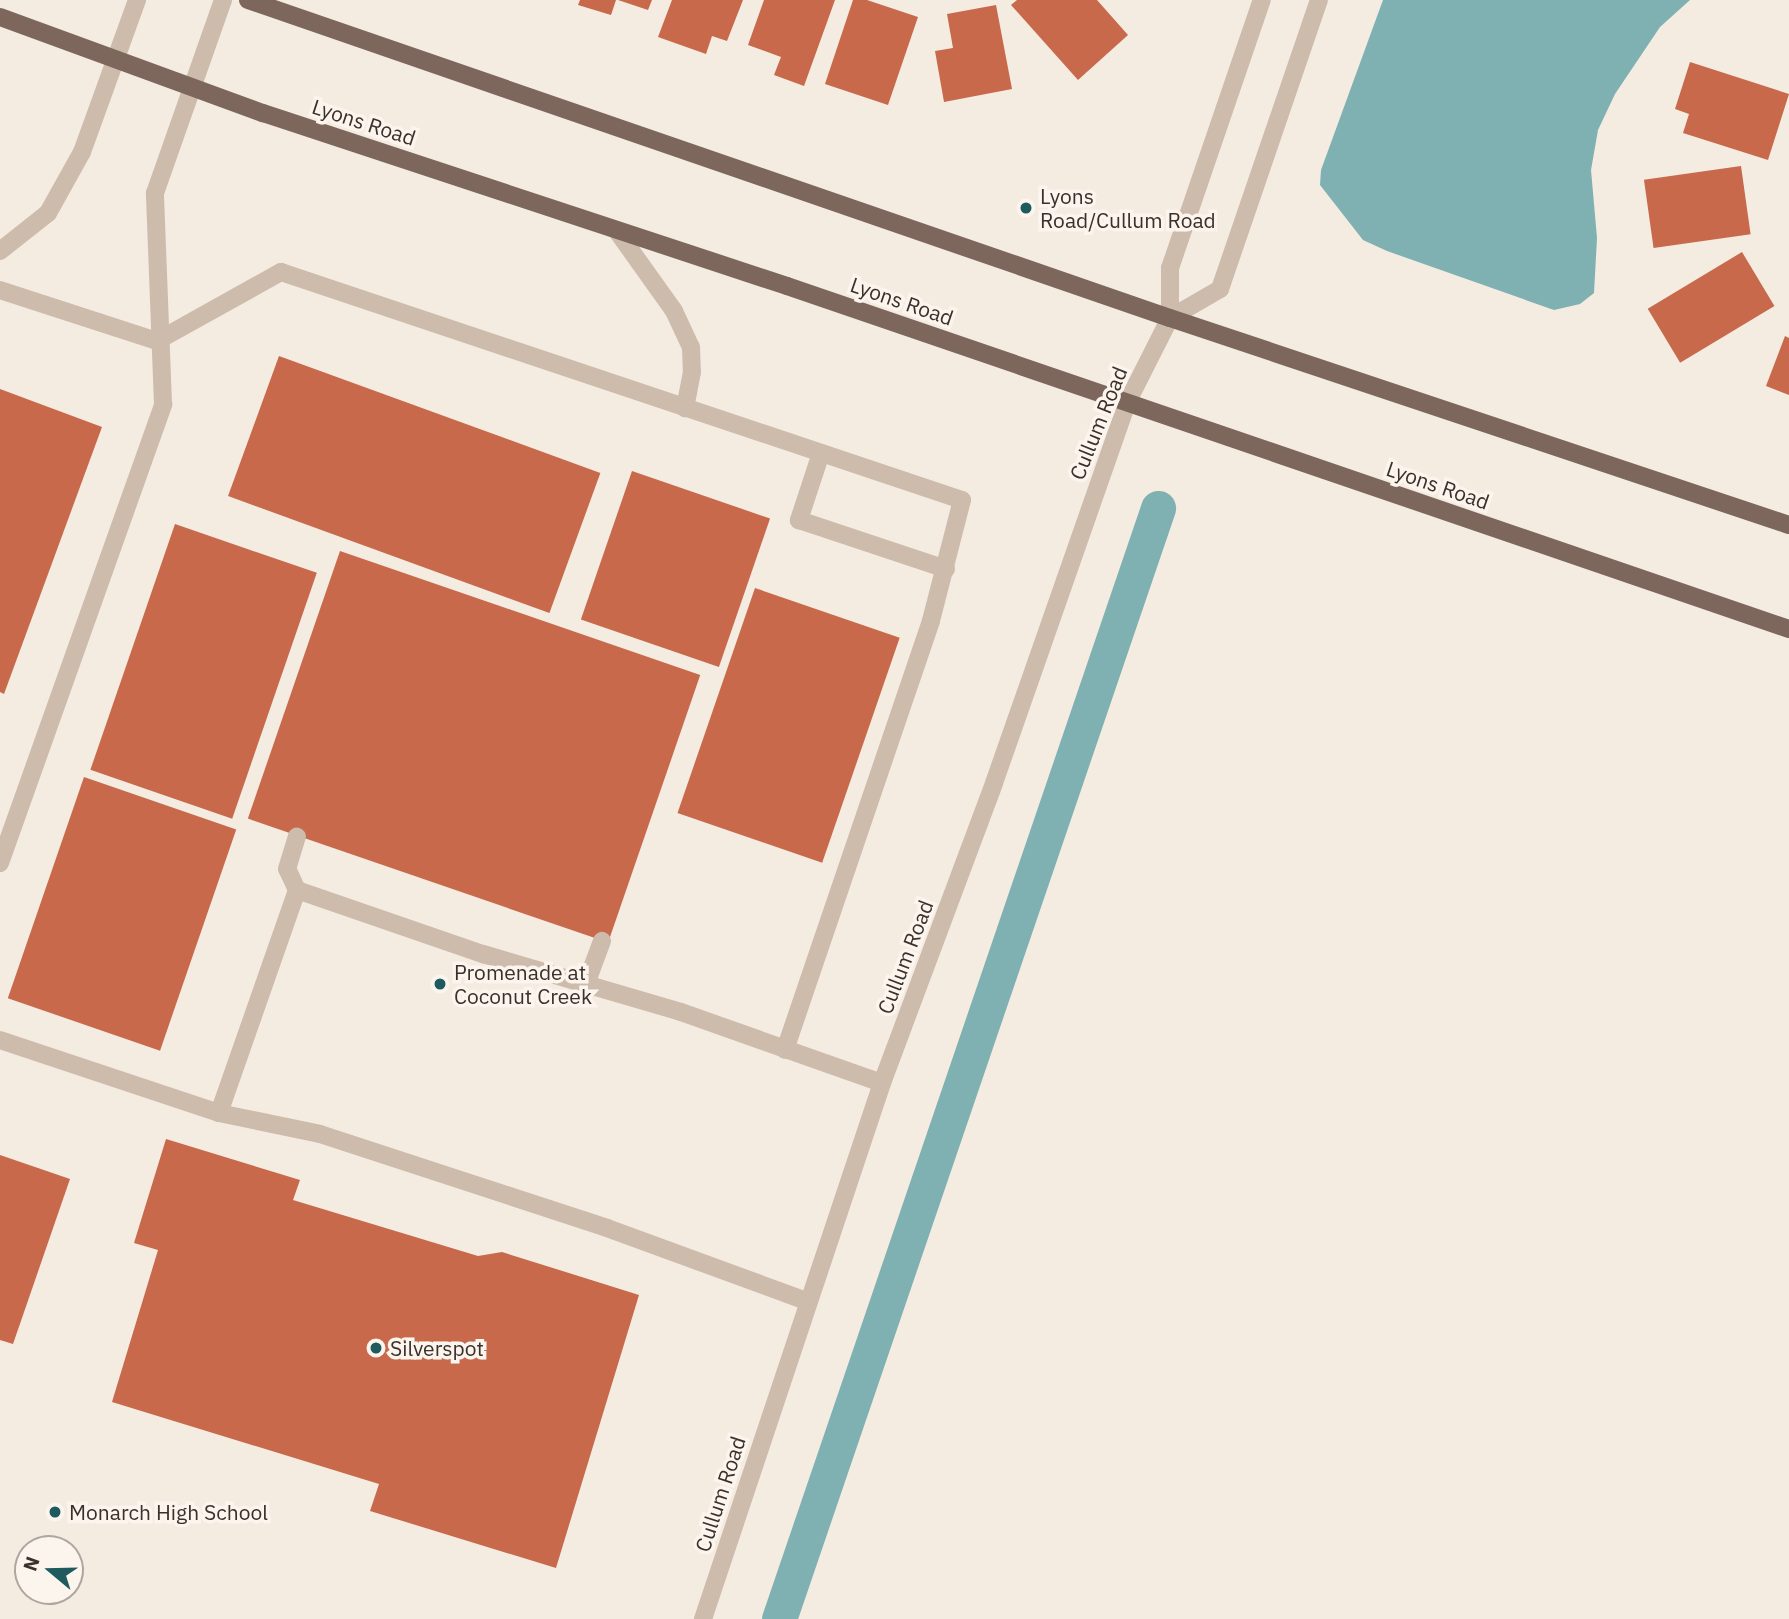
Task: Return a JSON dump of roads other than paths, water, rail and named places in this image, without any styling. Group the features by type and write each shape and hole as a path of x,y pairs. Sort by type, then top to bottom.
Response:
{"main road":[{"path":"248,0 1170,318 1789,525"},
{"name":"Lyons Road","path":"0,17 193,87 1789,629"}],"street":[{"path":"0,251 48,213 82,152 137,0"},
{"path":"0,863 163,404 157,341 155,193 223,0"},
{"path":"1170,318 1170,268 1262,0"},
{"path":"1170,318 1220,289 1319,0"},
{"path":"617,231 674,311 691,347 692,372 685,408"},
{"path":"0,290 157,341 281,272 962,500 946,569 785,1050"},
{"name":"Cullum Road","path":"703,1619 882,1083 994,783 1127,402 1170,318"},
{"path":"821,453 799,520 946,569"},
{"path":"219,1112 297,890 287,869 297,836"},
{"path":"297,890 681,1012 882,1083"},
{"path":"586,984 602,941"},
{"path":"0,1040 219,1112 320,1134 607,1228 807,1301"}],"water":[{"path":"1383,0 1690,0 1660,27 1615,94 1598,130 1591,170 1597,238 1594,293 1580,304 1554,310 1387,251 1363,240 1320,185 1321,170"}],"waterway":[{"path":"779,1619 1158,508"}],"place":[{"name":"Lyons Road/Cullum Road","path":"1026,208"},
{"name":"Promenade at Coconut Creek","path":"440,984"},
{"name":"Silverspot","path":"376,1348"},
{"name":"Monarch High School","path":"55,1512"}]}
